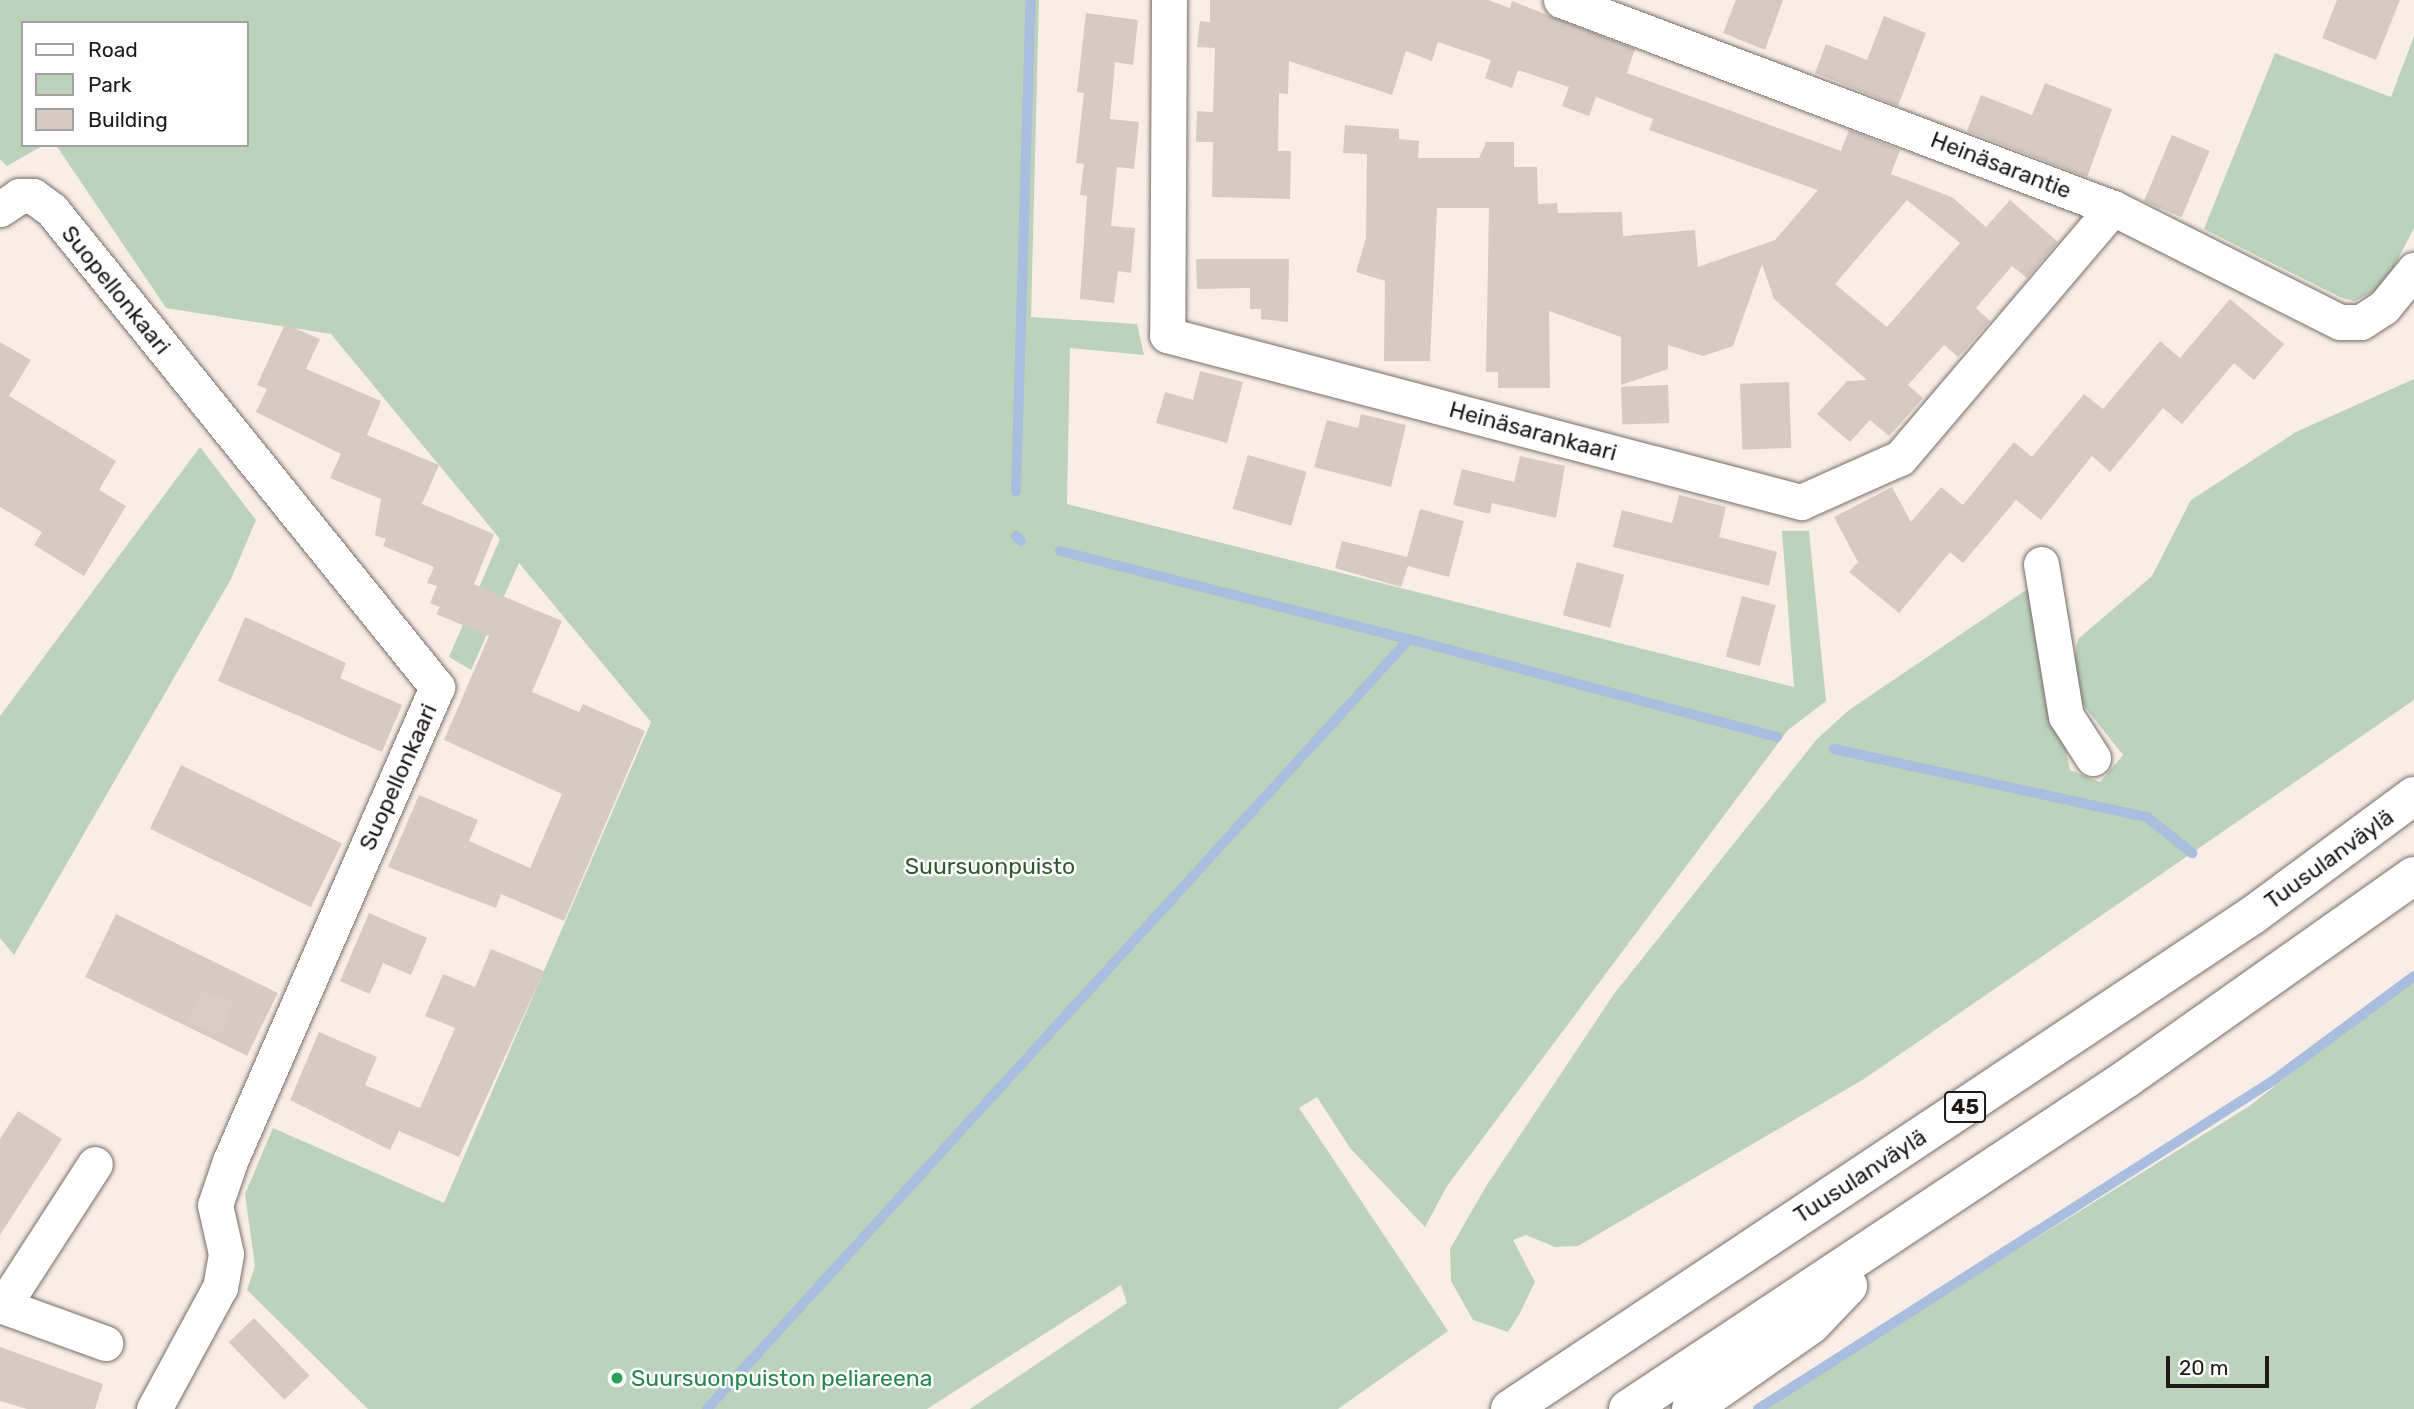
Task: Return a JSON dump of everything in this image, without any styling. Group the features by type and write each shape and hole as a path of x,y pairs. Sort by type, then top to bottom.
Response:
{"highway":[{"name":"Tuusulanväylä","path":"1510,1409 2253,915 2414,796"},
{"path":"1628,1409 1901,1231 2414,876"},
{"path":"1691,1409 1811,1325 1901,1231"}],"street":[{"name":"Heinäsarankaari","path":"1168,0 1167,335 1801,502 1900,458 2113,208"},
{"name":"Heinäsarantie","path":"1561,0 2113,208 2340,322 2361,322 2384,307 2414,270"},
{"name":"Suopellonkaari","path":"0,209 19,196 33,196 52,210 437,687 230,1161 215,1205 226,1254 220,1287 155,1409"},
{"path":"2041,564 2066,716 2093,758"},
{"path":"95,1164 1,1305 105,1343"}],"green space":[{"name":"Suursuonpuisto","path":"0,0 1039,0 1031,317 1137,324 1144,355 1070,348 1067,504 1794,687 1782,531 1809,531 1826,701 1788,730 1447,1186 1425,1227 1350,1148 1317,1097 1299,1108 1448,1331 1338,1409 970,1409 1127,1303 1121,1285 927,1409 368,1409 247,1290 255,1266 245,1194 273,1128 444,1203 651,722 519,563 471,670 449,657 500,539 331,334 166,308 57,147 248,147 248,21 21,21 21,147 40,147 7,166 0,159"},
{"path":"2414,36 2414,228 2384,286 2355,301 2342,298 2204,229 2275,53 2391,97"},
{"path":"2414,379 2414,700 1864,1079 1578,1246 1555,1247 1526,1235 1513,1240 1535,1282 1520,1313 1508,1332 1473,1320 1451,1281 1450,1249 1485,1188 1614,994 1817,739 1849,710 2032,586 2070,770 2100,782 2123,755 2069,687 2078,639 2152,576 2191,500 2296,432"},
{"path":"200,447 256,520 231,579 14,955 0,938 0,716"},
{"path":"2414,977 2414,1409 1759,1409 2248,1107"}],"building":[{"path":"1210,0 1488,0 1510,8 1512,1 1635,49 1627,73 1841,151 1849,130 1900,150 1891,174 1952,197 1986,227 2010,200 2058,242 2027,278 2012,266 1976,308 1990,321 1958,357 1944,345 1908,385 1923,398 1889,436 1870,420 1850,442 1817,414 1847,381 1867,380 1774,299 1762,264 1733,346 1703,356 1668,345 1668,369 1621,385 1621,337 1549,311 1550,388 1498,388 1498,372 1486,372 1489,208 1437,208 1430,361 1384,361 1385,281 1356,272 1366,238 1367,154 1343,153 1345,125 1399,129 1399,139 1419,141 1418,158 1479,158 1486,142 1514,142 1514,167 1537,167 1538,204 1557,203 1558,213 1622,212 1623,236 1695,230 1698,267 1775,240 1818,190 1649,130 1653,119 1596,97 1589,116 1562,106 1569,87 1518,70 1512,88 1485,78 1491,60 1438,42 1432,61 1406,51 1392,95 1289,61 1288,94 1279,93 1278,151 1291,151 1290,199 1212,197 1213,142 1196,142 1197,111 1213,112 1215,48 1197,47 1200,21 1210,22","holes":["1907,200 1960,243 1887,327 1835,284"]},
{"path":"1736,0 1783,0 1765,50 1723,33"},
{"path":"2337,0 2400,0 2376,60 2322,38"},
{"path":"1086,13 1138,20 1133,65 1115,62 1110,119 1139,122 1134,169 1117,167 1111,226 1135,228 1131,273 1118,271 1114,303 1080,299 1087,196 1080,195 1084,164 1076,163 1084,93 1077,92"},
{"path":"1884,16 1926,33 1898,106 1815,73 1826,44 1867,60"},
{"path":"2045,83 2112,109 2087,177 1967,131 1981,95 2032,115"},
{"path":"2172,135 2210,151 2182,217 2144,201"},
{"path":"1196,259 1289,259 1288,322 1261,319 1261,309 1250,309 1250,288 1197,289"},
{"path":"2230,299 2284,344 2254,380 2234,363 2182,424 2163,408 2110,472 2092,456 2041,520 2016,500 1963,563 1950,552 1899,613 1849,572 1858,562 1834,517 1892,487 1911,522 1941,487 1963,505 2014,442 2032,457 2084,394 2103,409 2160,341 2180,358"},
{"path":"285,324 320,339 306,369 381,401 367,435 439,465 422,504 494,534 474,584 562,621 532,692 579,712 583,704 645,731 564,921 501,894 496,908 388,867 419,795 478,820 469,841 530,868 562,794 444,740 489,636 436,614 440,607 430,603 437,586 427,583 434,567 383,546 386,539 375,535 381,499 330,478 341,454 256,412 267,389 257,385"},
{"path":"0,342 31,360 9,396 116,461 99,490 126,506 84,576 34,545 42,532 0,507"},
{"path":"1200,371 1243,382 1227,443 1156,423 1165,392 1193,400"},
{"path":"1789,382 1791,448 1742,450 1740,384"},
{"path":"1668,385 1669,423 1622,425 1621,387"},
{"path":"1361,414 1406,425 1391,487 1314,467 1327,420 1358,428"},
{"path":"1248,455 1307,472 1291,526 1233,509"},
{"path":"1520,456 1565,466 1556,518 1492,503 1490,514 1453,505 1462,469 1514,482"},
{"path":"1679,495 1726,507 1719,537 1777,552 1769,586 1613,547 1622,510 1672,523"},
{"path":"1420,509 1464,521 1449,577 1408,566 1401,587 1335,568 1342,541 1407,557"},
{"path":"1577,562 1624,575 1610,628 1563,615"},
{"path":"1742,596 1776,605 1760,666 1726,657"},
{"path":"245,617 346,663 340,678 402,705 382,752 218,681"},
{"path":"181,765 342,843 311,907 150,829"},
{"path":"369,913 427,938 411,975 383,963 370,994 340,981"},
{"path":"116,914 278,993 247,1056 85,977"},
{"path":"491,949 544,971 459,1157 399,1131 390,1150 290,1100 319,1032 377,1057 365,1085 420,1108 455,1028 425,1016 443,974 475,987"},
{"path":"18,1111 62,1139 0,1235 0,1139"},
{"path":"254,1318 310,1376 284,1400 229,1342"},
{"path":"0,1347 103,1384 95,1409 27,1409 0,1401"}],"waterway":[{"path":"1016,491 1031,0"},
{"path":"1016,536 1021,541"},
{"path":"1060,551 1409,639"},
{"path":"707,1409 1409,639 1777,737"},
{"path":"1834,749 2147,817 2192,853"},
{"path":"1758,1409 2274,1080 2414,976"}],"tunnel":[{"path":"204,1028 224,981"}],"place":[{"name":"Suursuonpuiston peliareena","path":"617,1378"}]}
